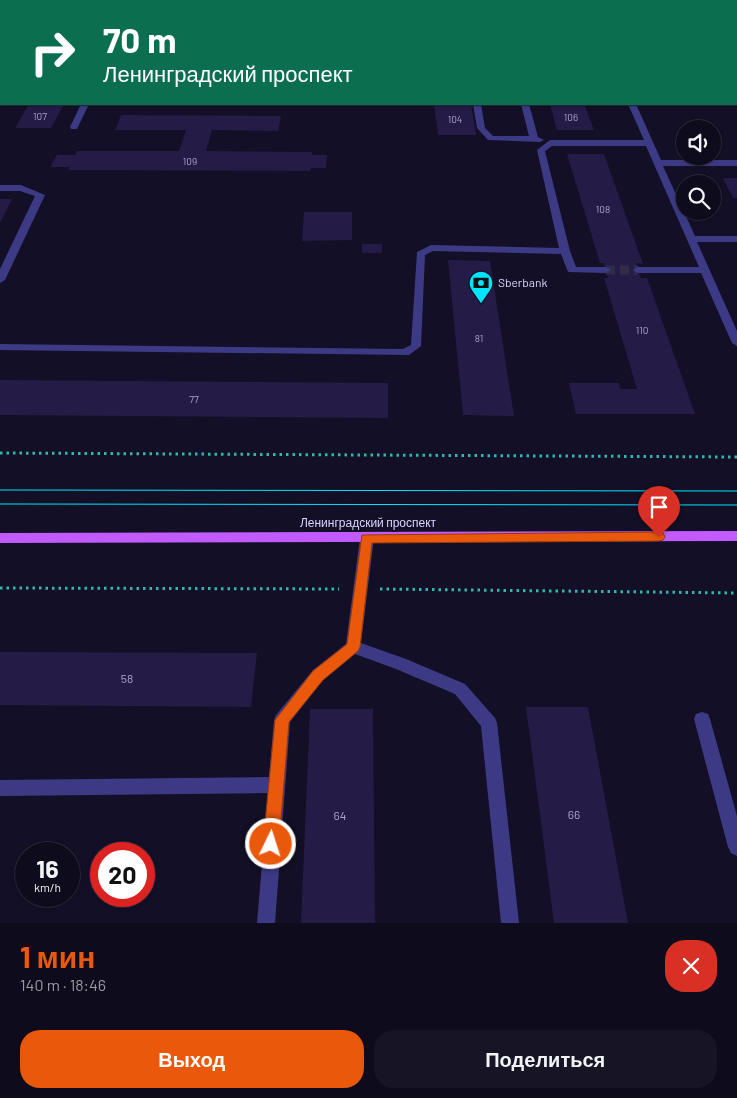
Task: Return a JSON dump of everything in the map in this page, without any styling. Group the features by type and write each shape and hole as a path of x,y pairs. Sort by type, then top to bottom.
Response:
{"main road":[{"name":"Ленинградский проспект","path":"0,538 737,536"}],"street":[{"path":"74,127 85,105"},
{"path":"477,105 482,130 486,136 491,138 534,139 550,143 650,143"},
{"path":"525,105 534,139"},
{"path":"632,105 737,343"},
{"path":"550,143 541,150 565,251 572,270 606,270"},
{"path":"659,163 737,164"},
{"path":"0,188 21,188 40,195 0,280"},
{"path":"692,239 737,239"},
{"path":"0,347 405,353 416,346 420,254 431,248 565,251"},
{"path":"638,270 705,270"},
{"path":"266,923 275,786 282,720 318,675 353,647 366,538"},
{"path":"353,647 401,664 460,689 489,723 510,923"},
{"path":"702,719 737,847"},
{"path":"0,788 275,786"}],"path":[{"path":"0,453 737,457"}],"building":[{"path":"28,105 63,105 51,128 15,128"},
{"path":"434,105 471,105 476,135 438,135"},
{"path":"550,105 584,105 594,130 557,130"},
{"path":"121,115 281,116 278,131 212,130 206,151 312,152 312,155 327,155 326,168 311,168 310,171 68,170 70,167 50,167 57,155 75,155 77,151 179,151 186,130 115,130"},
{"path":"567,154 604,154 643,264 636,263 638,270 641,278 647,278 695,414 576,414 569,383 619,383 620,389 637,389 604,278 608,278 604,263 600,263"},
{"path":"723,178 737,178 737,198 733,198"},
{"path":"0,199 12,199 0,223"},
{"path":"304,212 352,212 352,240 302,241"},
{"path":"362,244 382,244 382,253 362,253"},
{"path":"448,260 490,261 514,416 463,415"},
{"path":"0,380 388,383 388,418 0,415"},
{"path":"0,652 257,653 251,707 0,705"},
{"path":"526,707 588,707 628,923 554,923"},
{"path":"310,709 373,709 375,923 301,923"}],"tunnel":[{"path":"606,270 638,270"}],"tram line":[{"path":"0,490 737,491"},
{"path":"0,504 737,505"}],"place":[{"name":"Sberbank","path":"481,304"}],"route":[{"path":"271,844 282,720 318,675 353,647 366,538 659,537"}]}
